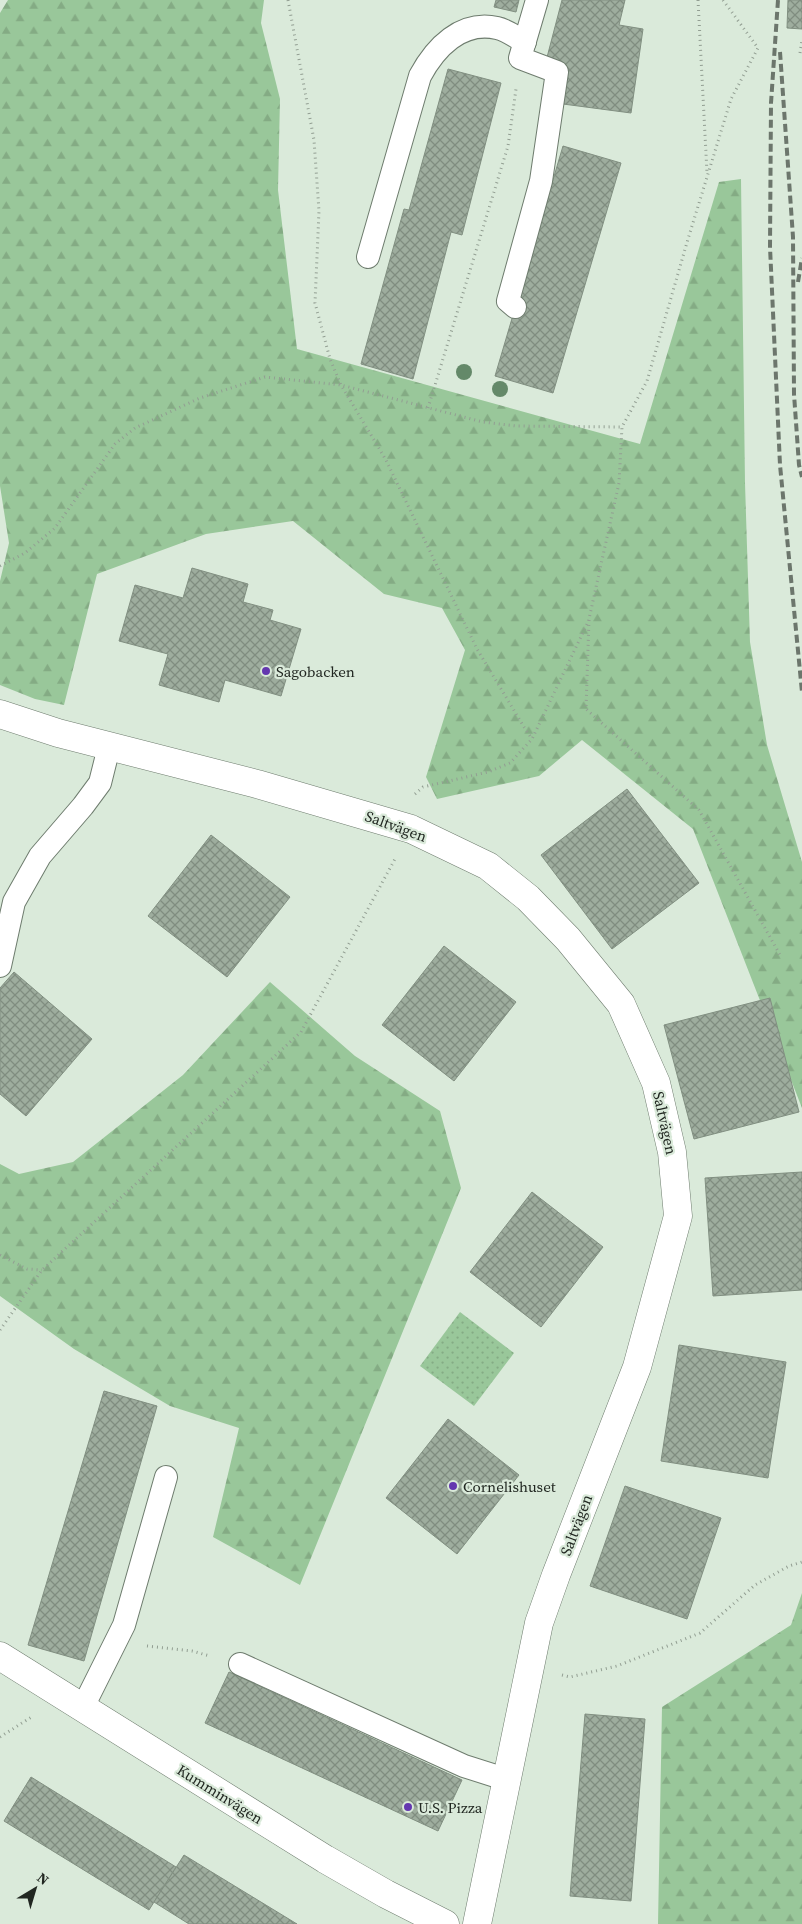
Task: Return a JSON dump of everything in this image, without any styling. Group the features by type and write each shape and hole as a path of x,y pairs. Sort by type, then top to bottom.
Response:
{"street":[{"name":"Saltvägen","path":"0,714 50,731 267,786 411,829 488,866 528,898 568,939 621,1004 656,1083 672,1152 678,1216 637,1367 556,1574 540,1623 477,1924"},
{"name":"Kumminvägen","path":"0,1656 325,1858 386,1894 445,1924"}],"lane":[{"path":"523,50 537,0"},
{"path":"368,256 420,76 428,60 440,45 456,35 478,26 498,28 523,50 557,72 541,181 508,301 515,307"},
{"path":"0,966 14,902 40,856 100,783 109,746"},
{"path":"83,1707 124,1625 166,1477"},
{"path":"240,1664 464,1766 508,1780"}],"path":[{"path":"288,0 314,140 319,211 315,303 330,359 341,384 386,460 478,649 532,739"},
{"path":"698,0 707,176"},
{"path":"723,0 758,48 731,99 647,381 622,427 618,483 590,619 586,709 699,810 780,955"},
{"path":"741,26 760,48"},
{"path":"800,53 802,40"},
{"path":"428,408 508,146 523,50"},
{"path":"0,566 24,553 55,528 115,444 135,428 200,398 265,377 341,384 483,422 516,426 622,427"},
{"path":"0,1330 42,1270 302,1032 411,829 409,800 423,787 488,772 510,763 532,739 590,619"},
{"path":"0,1255 27,1269 42,1270"},
{"path":"529,1671 570,1676 617,1666 700,1633 755,1585 789,1566 802,1562"},
{"path":"114,1643 192,1651 240,1664"}],"green space":[{"path":"8,0 264,0 261,23 280,99 278,190 297,349 640,444 719,182 741,179 745,483 750,642 767,745 802,862 802,1108 693,829 582,740 539,776 437,799 426,777 465,650 442,608 384,594 293,521 206,534 97,574 64,705 35,699 0,685 0,581 9,543 0,486 0,13"},
{"path":"270,982 355,1056 440,1111 461,1188 300,1585 213,1537 239,1428 170,1406 74,1349 0,1296 0,1164 19,1174 73,1162 183,1075"},
{"path":"460,1312 514,1353 474,1406 420,1366"},
{"path":"802,1593 802,1924 658,1924 662,1707 791,1625"}],"building":[{"path":"496,0 519,0 516,12 494,7"},
{"path":"562,0 625,0 619,25 643,29 631,113 563,104 545,65"},
{"path":"788,0 802,0 802,29 787,28"},
{"path":"448,69 501,83 462,235 451,232 413,379 361,364 404,209 409,210"},
{"path":"563,146 621,163 553,393 495,376"},
{"path":"192,568 248,584 243,602 273,610 270,620 301,629 281,696 225,680 219,702 159,685 168,654 119,641 135,585 183,598"},
{"path":"627,789 699,883 612,949 541,855"},
{"path":"211,835 290,897 227,977 148,916"},
{"path":"444,946 516,1002 454,1081 382,1025"},
{"path":"14,972 92,1039 26,1116 0,1094 0,988"},
{"path":"770,998 799,1112 694,1139 664,1025"},
{"path":"802,1172 802,1290 713,1296 705,1178"},
{"path":"532,1192 603,1247 541,1327 470,1272"},
{"path":"679,1345 786,1362 768,1478 661,1461"},
{"path":"104,1391 157,1406 84,1661 28,1645"},
{"name":"Cornelishuset","path":"448,1419 519,1475 457,1554 386,1498"},
{"path":"625,1486 721,1518 687,1619 590,1586"},
{"path":"229,1672 462,1780 438,1831 205,1723"},
{"path":"585,1714 645,1719 631,1901 570,1896"},
{"path":"31,1777 176,1867 149,1910 4,1821"},
{"path":"184,1855 297,1924 189,1924 154,1902"}],"railway":[{"path":"778,0 771,103 770,247 780,465 802,692"},
{"path":"780,52 793,237 794,394 799,465 802,477"},
{"path":"798,282 802,258"}],"place":[{"name":"Sagobacken","path":"266,671"},
{"name":"Cornelishuset","path":"453,1486"},
{"name":"U.S. Pizza","path":"408,1807"}]}
